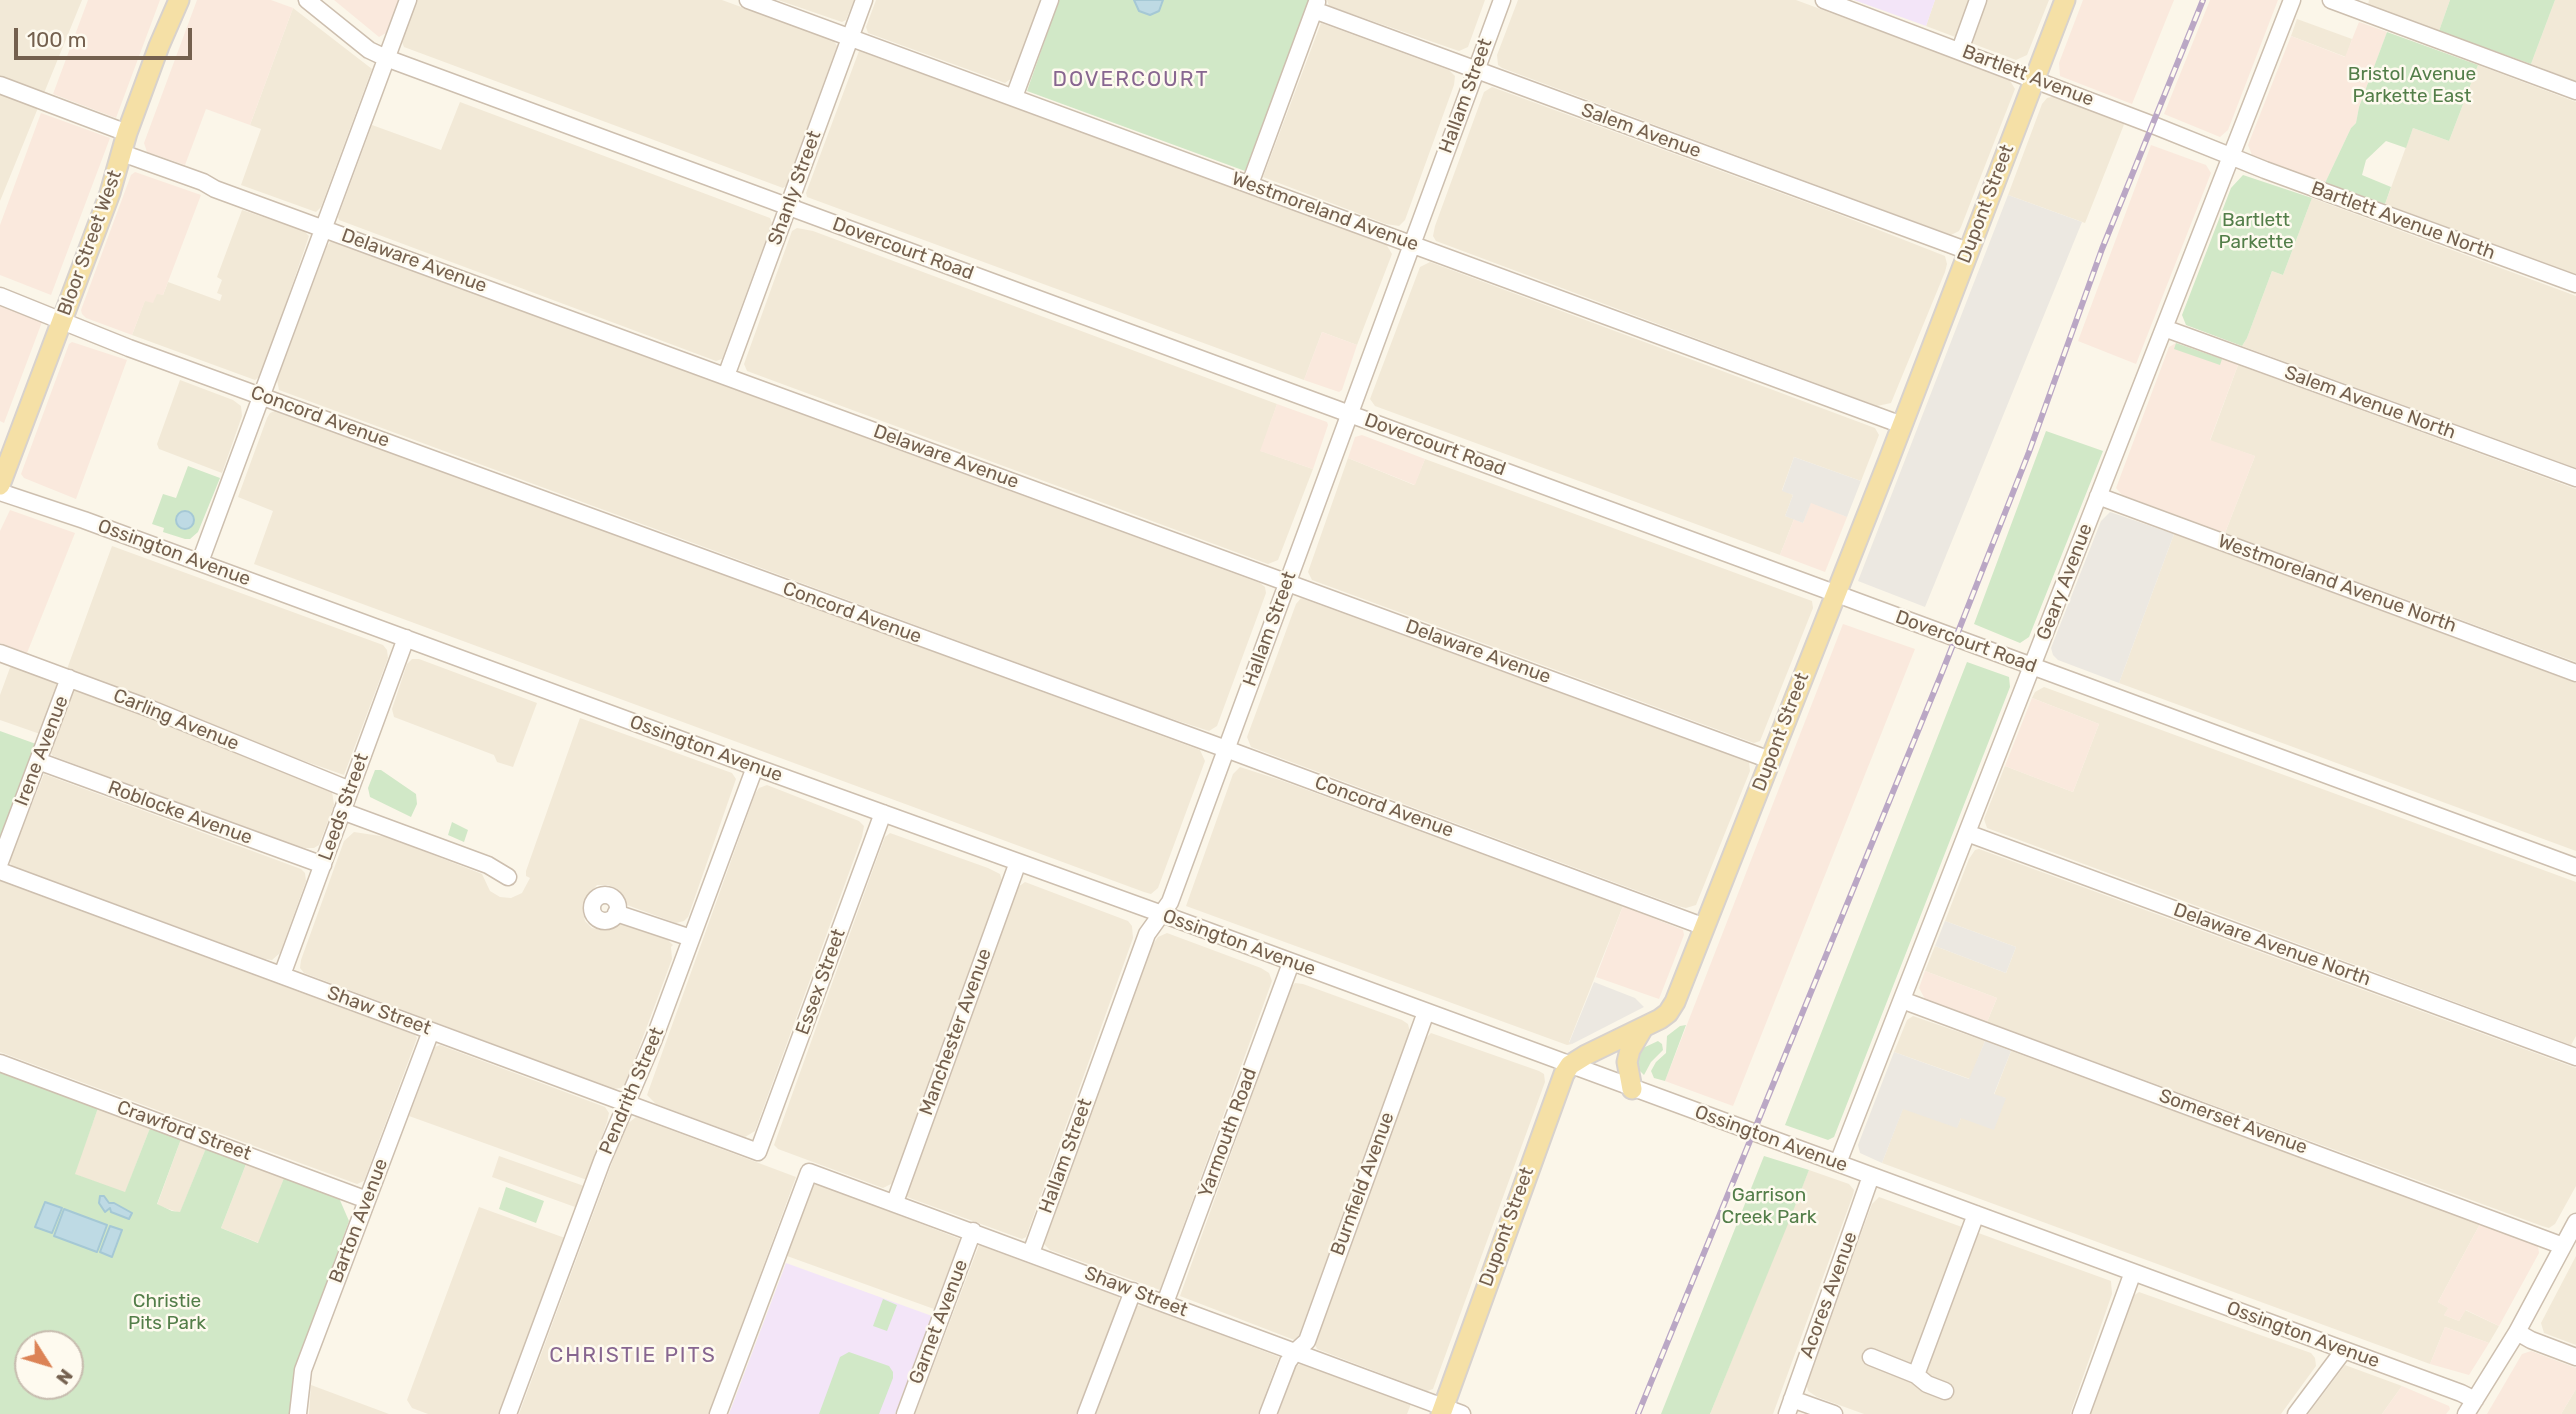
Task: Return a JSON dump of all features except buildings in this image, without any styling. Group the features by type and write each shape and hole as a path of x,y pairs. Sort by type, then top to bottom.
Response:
{"main road":[{"name":"Bloor Street West","path":"0,485 110,192 127,133 178,0"},
{"name":"Dupont Street","path":"1443,1410 1564,1074 1570,1065 1668,1013 1675,1002 1902,425 2065,0"},
{"path":"1632,1089 1626,1062 1643,1028"}],"street":[{"name":"Dovercourt Road","path":"307,0 362,44 386,58 2576,867"},
{"path":"200,562 408,0"},
{"name":"Westmoreland Avenue","path":"748,0 1902,425"},
{"name":"Shanly Street","path":"726,376 864,0"},
{"path":"1014,97 1050,0"},
{"name":"Hallam Street","path":"1031,1253 1147,934 1170,902 1502,0"},
{"name":"Bartlett Avenue","path":"1824,0 1960,50 2231,157"},
{"path":"1960,50 1978,0"},
{"name":"Geary Avenue","path":"1838,1163 2292,0"},
{"path":"2331,0 2576,91"},
{"path":"1250,184 1316,5"},
{"name":"Salem Avenue","path":"1316,5 1476,70 1968,251"},
{"path":"0,85 127,133"},
{"name":"Delaware Avenue","path":"121,153 1770,760"},
{"name":"Bartlett Avenue North","path":"2231,157 2576,284"},
{"name":"Concord Avenue","path":"0,296 262,397 1705,926"},
{"name":"Salem Avenue North","path":"2164,328 2576,478"},
{"name":"Ossington Avenue","path":"0,492 200,562 1162,914 2461,1393 2471,1407"},
{"name":"Westmoreland Avenue North","path":"2098,496 2576,673"},
{"name":"Leeds Street","path":"282,975 406,638"},
{"name":"Carling Avenue","path":"0,653 350,790"},
{"name":"Irene Avenue","path":"0,862 69,678"},
{"name":"Roblocke Avenue","path":"38,761 323,865"},
{"name":"Pendrith Street","path":"508,1414 626,1103 635,1088 755,767"},
{"path":"342,811 488,864 508,877"},
{"name":"Essex Street","path":"758,1152 883,813"},
{"name":"Delaware Avenue North","path":"1967,833 2576,1057"},
{"name":"Manchester Avenue","path":"895,1202 1018,862"},
{"name":"Shaw Street","path":"0,871 758,1152"},
{"path":"616,913 691,938"},
{"name":"Yarmouth Road","path":"1165,1303 1291,963"},
{"name":"Somerset Avenue","path":"1902,1000 2563,1246"},
{"name":"Burnfield Avenue","path":"1268,1414 1288,1362 1307,1341 1426,1012"},
{"name":"Barton Avenue","path":"298,1414 303,1370 430,1031"},
{"name":"Crawford Street","path":"0,1063 367,1200"},
{"name":"Shaw Street","path":"718,1414 809,1172 1165,1303 1443,1410 1462,1414"},
{"name":"Acores Avenue","path":"1790,1406 1871,1176"},
{"path":"1916,1375 1976,1214"},
{"path":"2471,1407 2517,1332 2576,1222"},
{"name":"Garnet Avenue","path":"905,1414 973,1231"},
{"path":"2081,1414 2133,1272"},
{"path":"1086,1414 1133,1291"},
{"path":"2517,1332 2576,1357"},
{"path":"2296,1414 2344,1350"},
{"path":"1871,1357 1916,1375 1927,1384 1945,1391"},
{"path":"1790,1406 1834,1414"}],"shaded area":[{"path":"0,0 82,0 0,201"},
{"path":"88,0 160,0 116,118 53,94"},
{"path":"197,0 271,0 293,8 250,125 206,109 185,165 147,152 144,143"},
{"path":"334,0 399,0 386,33 379,37"},
{"path":"417,0 722,0 834,41 837,46 783,188 404,47 402,42"},
{"path":"778,0 854,0 846,20 842,22"},
{"path":"876,0 1041,0 1012,78 1005,83 868,33 866,27"},
{"path":"1327,0 1485,0 1468,47 1459,51 1329,6"},
{"path":"1518,0 1796,0 2009,79 2015,89 1961,227 1951,235 1502,68 1498,65 1497,55"},
{"path":"1854,0 1935,0 1926,26"},
{"path":"1935,0 2049,0 2027,55 2016,60 1926,26"},
{"path":"2083,0 2174,0 2132,104 2060,76 2059,63"},
{"path":"2210,0 2278,0 2228,130 2220,137 2164,114"},
{"path":"2369,0 2450,0 2439,31 2368,5"},
{"path":"2555,0 2576,0 2576,81 2531,64"},
{"path":"293,8 372,69 321,207 316,212 241,185 261,129 250,125"},
{"path":"2297,19 2352,39 2346,57 2291,36"},
{"path":"2359,22 2387,32 2359,107 2356,123 2351,128 2325,183 2252,155 2248,145 2291,36 2345,57"},
{"path":"1321,23 1449,70 1455,76 1405,220 1399,226 1386,224 1263,177"},
{"path":"859,51 1386,244 1392,254 1357,345 1322,332 1304,380 807,197 806,193"},
{"path":"2478,65 2576,102 2576,275 2385,204 2413,128 2449,141"},
{"path":"1492,87 1945,256 1945,272 1891,403 1877,406 1436,241 1433,236 1435,226 1484,92"},
{"path":"2055,96 2125,122 2085,223 2008,195 2042,104 2047,98"},
{"path":"460,102 770,218 772,223 722,359 716,361 339,220 372,125 441,150"},
{"path":"41,113 110,138 51,295 0,275 0,225"},
{"path":"2151,145 2206,165 2211,173 2136,364 2078,341"},
{"path":"135,172 201,195 163,295 157,294 153,303 145,301 132,335 86,318 81,310 131,175"},
{"path":"2008,195 2082,222 1925,607 1858,581"},
{"path":"2312,198 2576,296 2576,468 2242,346 2272,271 2283,275"},
{"path":"242,210 303,230 309,236 261,376 255,380 132,335 145,300 157,293 163,295 168,282 220,301 222,295 217,293 222,280 217,277"},
{"path":"797,228 813,231 1277,404 1261,451 1313,469 1278,560 1268,564 747,371 744,364 792,231"},
{"path":"331,241 1260,583 1265,587 1266,593 1217,726 1209,731 1151,712 279,390 277,380"},
{"path":"1430,262 1875,428 1879,435 1861,481 1794,457 1782,490 1793,495 1785,516 1794,519 1780,555 1375,406 1370,399 1420,267"},
{"path":"0,305 42,322 4,423 0,421"},
{"path":"1322,332 1357,345 1339,392 1304,380"},
{"path":"72,342 127,360 76,499 24,478 21,474"},
{"path":"2176,343 2238,365 2210,440 2255,456 2225,533 2122,495 2116,488 2169,347"},
{"path":"2238,365 2576,489 2576,662 2225,533 2255,456 2210,441"},
{"path":"180,380 233,400 241,406 242,416 222,473 159,449 157,444"},
{"path":"1277,404 1327,422 1313,469 1260,451"},
{"path":"277,410 1200,750 1205,761 1158,888 1151,894 1144,892 254,564 273,511 238,497 267,418"},
{"path":"1362,435 1425,459 1415,485 1348,458 1355,437"},
{"path":"1794,457 1861,481 1847,517 1811,503 1803,523 1785,516 1793,495 1782,491"},
{"path":"1348,458 1414,485 1425,459 1812,601 1813,608 1760,741 1754,743 1312,580 1308,572"},
{"path":"1811,502 1847,517 1825,572 1780,555 1794,519 1803,523"},
{"path":"10,510 75,533 27,653 0,643 0,531"},
{"path":"2110,512 2174,534 2119,683 2058,660 2051,648 2101,521"},
{"path":"2174,534 2576,683 2576,851 2119,683"},
{"path":"112,546 383,645 388,658 344,775 67,669"},
{"path":"1301,598 1749,762 1750,771 1696,905 1686,908 1678,906 1251,747 1247,737 1296,604"},
{"path":"1843,624 1915,649 1733,1106 1665,1081"},
{"path":"412,659 419,659 537,703 513,767 497,762 494,755 394,717 392,709 407,664"},
{"path":"11,665 56,683 57,687 40,734 0,720 0,695"},
{"path":"2044,687 2576,882 2576,1036 2571,1045 1987,828 1984,819 2005,766 2073,792 2099,724 2032,698 2035,692"},
{"path":"76,690 332,791 334,805 319,845 305,848 286,843 53,756 50,752 71,691"},
{"path":"2032,698 2099,724 2073,792 2005,766"},
{"path":"580,718 732,773 736,779 688,917 684,921 676,923 627,905 617,889 608,885 597,885 589,894 583,910 585,921 592,928 601,930 612,923 621,923 668,940 673,945 672,959 626,1083 621,1088 613,1089 304,973 300,968 301,960 344,841 354,832 387,837 482,874 490,891 500,897 511,898 522,893 530,878 526,876 526,871"},
{"path":"1240,767 1623,906 1569,1042 1572,1044 1567,1045 1186,906 1233,774"},
{"path":"44,774 301,869 305,873 306,881 280,953 272,960 265,959 12,866 9,861"},
{"path":"767,785 859,821 864,826 755,1131 745,1137 656,1104 647,1095 755,794 759,788"},
{"path":"890,833 988,868 1000,874 1002,881 893,1183 883,1188 778,1149 774,1145 876,861 885,837"},
{"path":"1979,849 2576,1068 2576,1186 2555,1224 2549,1228 2542,1226 1987,1022 1997,998 1925,971 1935,946 2006,973 2016,947 1945,921 1969,859 1975,850"},
{"path":"0,881 415,1035 417,1038 364,1181 357,1184 0,1052"},
{"path":"1025,882 1128,921 1132,926 1133,938 1026,1237 1022,1239 907,1197 907,1192 1018,887"},
{"path":"1623,906 1683,930 1684,935 1659,999 1596,977"},
{"path":"1945,921 2016,947 2006,973 1935,946"},
{"path":"1167,933 1261,968 1269,973 1272,981 1160,1290 1050,1250 1044,1244 1151,947 1158,937"},
{"path":"1925,971 1997,998 1987,1022 1925,999 1919,988"},
{"path":"1594,982 1635,998 1644,1007 1572,1044 1569,1043"},
{"path":"1295,983 1402,1020 1408,1024 1410,1032 1297,1341 1180,1296 1290,989"},
{"path":"1913,1016 1985,1041 1970,1079 1894,1052 1907,1020"},
{"path":"1431,1033 1539,1071 1544,1074 1545,1082 1433,1389 1427,1391 1317,1349 1315,1344 1426,1038"},
{"path":"1985,1041 2011,1051 1994,1094 2006,1098 1994,1130 1961,1118 1957,1128 1903,1109 1882,1163 1860,1153 1858,1145 1894,1052 1969,1079"},
{"path":"440,1045 605,1107 609,1113 607,1122 587,1180 409,1116 435,1047"},
{"path":"2011,1051 2480,1224 2438,1302 2449,1308 2444,1315 2459,1321 2465,1310 2499,1326 2489,1343 2445,1327 2430,1364 1882,1163 1903,1108 1957,1127 1961,1118 2005,1098 1994,1095"},
{"path":"98,1108 150,1128 125,1193 74,1174"},
{"path":"636,1117 796,1177 709,1414 519,1414 626,1125"},
{"path":"181,1139 206,1148 180,1213 157,1205"},
{"path":"499,1156 584,1186 575,1207 492,1177"},
{"path":"246,1164 284,1178 259,1243 221,1228"},
{"path":"1809,1170 1849,1184 1854,1190 1773,1414 1710,1414"},
{"path":"818,1184 960,1239 934,1309 787,1256 811,1189"},
{"path":"1879,1197 2111,1281 2112,1294 2070,1414 1864,1414 1817,1397 1808,1391 1806,1382 1872,1204"},
{"path":"479,1207 565,1238 499,1414 428,1414 412,1408 407,1400"},
{"path":"2480,1224 2538,1246 2539,1253 2499,1326 2466,1310 2459,1321 2444,1315 2448,1308 2438,1302"},
{"path":"979,1245 1119,1297 1076,1414 915,1414"},
{"path":"2576,1256 2576,1345 2544,1333 2541,1323"},
{"path":"786,1263 932,1316 895,1414 729,1414"},
{"path":"2139,1292 2311,1353 2316,1366 2281,1414 2090,1414 2133,1296"},
{"path":"1145,1305 1279,1357 1258,1414 1095,1414 1130,1319 1136,1306"},
{"path":"2445,1327 2489,1343 2469,1375 2430,1364"},
{"path":"2531,1351 2576,1368 2576,1389 2561,1414 2487,1414 2522,1354"},
{"path":"1300,1364 1411,1404 1407,1414 1278,1414 1295,1367"},
{"path":"2345,1365 2402,1386 2382,1414 2308,1414"},
{"path":"311,1385 389,1414 309,1414"},
{"path":"2402,1386 2449,1406 2450,1409 2446,1414 2382,1414"},
{"path":"2576,1389 2576,1414 2561,1414"}],"green space":[{"path":"1059,0 1309,0 1245,171 1027,91"},
{"path":"2450,0 2555,0 2531,64 2439,31"},
{"name":"Bristol Avenue Parkette East","path":"2387,32 2478,65 2449,141 2413,128 2406,148 2386,141 2366,160 2362,175 2391,187 2385,204 2325,183 2351,128 2356,123 2359,107"},
{"name":"Bartlett Parkette","path":"2243,175 2312,198 2283,275 2272,271 2242,346 2186,325 2182,315 2231,188"},
{"path":"2176,343 2222,359 2220,365 2174,349"},
{"path":"2046,431 2103,451 2029,637 2020,643 1974,624"},
{"path":"188,466 220,478 198,532 190,539 185,539 163,532 164,528 152,524 163,494 176,498"},
{"path":"1967,662 2009,677 2010,687 1834,1137 1828,1140 1785,1125"},
{"path":"0,731 36,744 0,841"},
{"path":"375,770 381,770 416,794 417,804 411,817 370,797 368,788"},
{"path":"452,822 468,830 464,842 448,835"},
{"path":"1686,1025 1665,1081 1654,1078 1651,1071 1666,1053 1667,1036 1680,1026"},
{"path":"1658,1041 1663,1050 1651,1062 1644,1075 1638,1069 1638,1056 1643,1048"},
{"name":"Christie Pits Park","path":"0,1069 87,1101 98,1108 75,1174 125,1192 150,1128 181,1139 157,1204 172,1211 180,1212 206,1148 246,1164 221,1228 258,1243 284,1178 339,1198 349,1221 296,1367 289,1414 0,1414"},
{"name":"Garrison Creek Park","path":"1764,1156 1809,1170 1788,1224 1710,1414 1661,1414"},
{"path":"506,1187 544,1201 536,1223 499,1209"},
{"path":"883,1299 897,1305 887,1331 873,1326"},
{"path":"849,1352 889,1366 893,1372 879,1414 819,1414 840,1357"}],"water":[{"path":"1134,0 1163,0 1159,11 1150,15 1139,11"},
{"path":"181,511 189,511 194,520 192,527 181,529 176,524 176,516"},
{"path":"100,1196 132,1213 129,1219 111,1212 110,1208 105,1212 99,1203"},
{"path":"45,1202 62,1208 52,1233 35,1227"},
{"path":"64,1209 107,1225 97,1252 54,1236"},
{"path":"110,1226 122,1230 112,1257 100,1252"}],"railway":[{"path":"1638,1414 1943,670 2029,452 2102,249 2203,0"}],"district":[{"name":"DOVERCOURT","path":"1131,80"},
{"name":"CHRISTIE PITS","path":"633,1356"}]}
